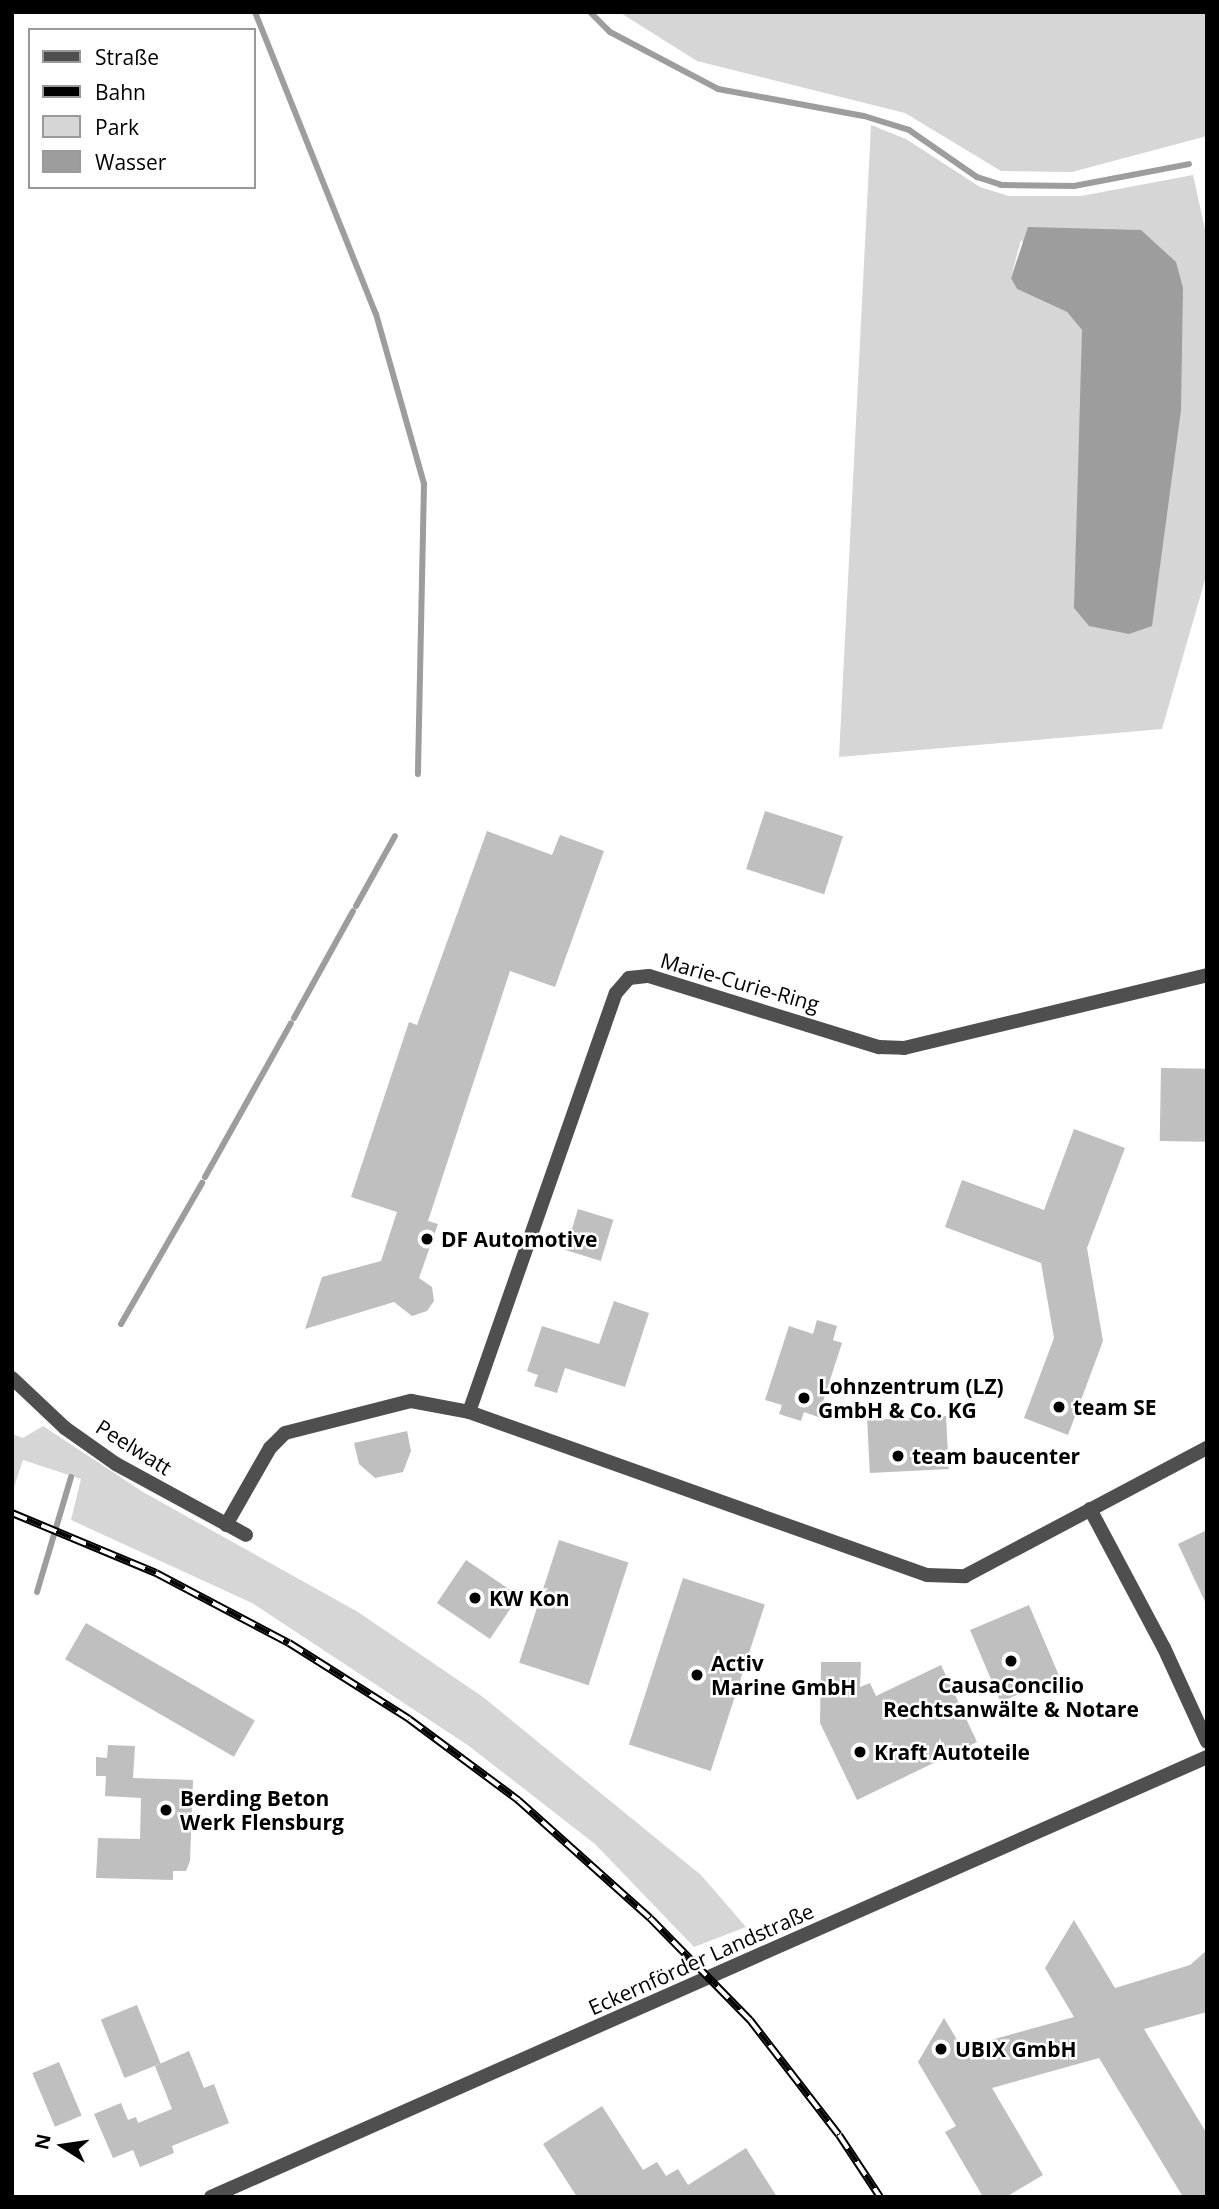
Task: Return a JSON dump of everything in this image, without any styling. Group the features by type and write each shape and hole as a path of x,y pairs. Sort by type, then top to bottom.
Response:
{"street":[{"name":"Marie-Curie-Ring","path":"469,1412 616,993 629,978 649,976 879,1047 904,1048 1207,975"},
{"name":"Peelwatt","path":"12,1378 65,1428 116,1464 246,1535"},
{"path":"226,1525 271,1448 285,1433 411,1401 469,1412 927,1575 965,1576 1207,1448"},
{"path":"1090,1509 1164,1647 1207,1742"},
{"name":"Eckernförder Landstraße","path":"211,2197 1207,1757"}],"green space":[{"path":"619,12 1207,12 1207,136 1072,172 1001,171 905,113 697,61"},
{"path":"871,125 906,139 980,187 1009,196 1081,196 1193,175 1207,238 1207,573 1162,729 839,757","holes":["1021,240 1181,410 1082,330 1067,312 1017,289 1011,277"]},
{"path":"43,1426 143,1492 358,1612 483,1697 701,1875 746,1927 694,1947 595,1844 469,1746 252,1603 71,1520 81,1479 23,1460 12,1493 12,1434 23,1438"}],"water":[{"path":"1028,227 1141,230 1176,262 1183,288 1181,410 1152,626 1129,634 1089,626 1074,608 1082,330 1067,312 1017,289 1011,278"}],"building":[{"path":"765,811 843,836 824,894 746,869"},
{"path":"487,831 552,855 560,835 604,851 555,987 510,971 428,1221 438,1224 419,1278 432,1287 434,1301 427,1311 412,1316 394,1302 305,1329 322,1277 381,1261 397,1212 351,1197 409,1022 417,1025"},
{"path":"1161,1068 1207,1069 1206,1142 1160,1141"},
{"path":"1074,1129 1125,1148 1087,1248 1103,1341 1068,1435 1024,1418 1054,1338 1041,1263 945,1227 962,1180 1044,1210"},
{"path":"578,1209 613,1220 601,1261 565,1250"},
{"path":"614,1301 649,1313 625,1387 565,1368 557,1393 534,1386 538,1375 527,1371 542,1326 599,1344"},
{"path":"817,1320 837,1326 833,1340 842,1343 818,1417 804,1412 801,1421 779,1414 782,1405 765,1400 789,1326 813,1334"},
{"path":"946,1416 949,1469 870,1473 867,1420"},
{"path":"407,1431 411,1451 403,1472 375,1478 359,1464 354,1443"},
{"path":"1207,1530 1207,1606 1178,1544"},
{"path":"559,1540 628,1563 589,1685 519,1663"},
{"path":"466,1560 519,1596 490,1639 437,1603"},
{"name":"Activ Marine GmbH","path":"683,1578 765,1605 711,1771 629,1744"},
{"path":"1029,1605 1059,1677 1001,1702 970,1630"},
{"path":"86,1623 255,1720 234,1757 65,1659"},
{"path":"821,1662 861,1662 860,1687 870,1683 876,1696 941,1665 977,1742 857,1800 820,1723"},
{"path":"108,1745 135,1746 133,1778 193,1780 190,1861 186,1871 173,1871 173,1880 96,1878 98,1838 140,1839 141,1798 105,1796 106,1776 96,1776 96,1757 107,1758"},
{"path":"1074,1920 1115,1988 1190,1965 1207,1950 1207,2012 1144,2029 1207,2134 1207,2197 1183,2197 1099,2058 992,2088 1043,2175 1006,2197 983,2197 945,2132 956,2126 918,2062 944,2018 962,2048 1074,2017 1045,1968"},
{"path":"137,2005 161,2063 124,2078 101,2020"},
{"path":"189,2051 204,2088 214,2084 229,2123 172,2146 174,2153 140,2167 133,2150 113,2158 94,2114 121,2103 128,2120 136,2117 138,2123 172,2109 155,2066"},
{"path":"59,2062 82,2115 55,2127 32,2073"},
{"path":"602,2106 643,2170 657,2162 666,2176 678,2169 688,2185 746,2148 777,2197 577,2197 543,2144"}],"waterway":[{"path":"255,12 376,314 424,484 418,774"},
{"path":"590,12 610,32 718,89 864,116 909,130 977,177 1001,185 1074,186 1189,164"},
{"path":"356,906 395,836"},
{"path":"294,1018 353,911"},
{"path":"205,1177 291,1023"},
{"path":"121,1324 202,1183"},
{"path":"37,1592 71,1477"}],"railway":[{"path":"12,1513 156,1573 289,1643 409,1719 518,1800 650,1918 750,2020 839,2135 880,2197"}],"place":[{"name":"DF Automotive","path":"427,1239"},
{"name":"Lohnzentrum (LZ) GmbH & Co. KG","path":"804,1398"},
{"name":"team SE","path":"1059,1407"},
{"name":"team baucenter","path":"898,1456"},
{"name":"KW Kon","path":"475,1598"},
{"name":"CausaConcilio Rechtsanwälte & Notare","path":"1011,1661"},
{"name":"Activ Marine GmbH","path":"697,1675"},
{"name":"Kraft Autoteile","path":"860,1752"},
{"name":"Berding Beton Werk Flensburg","path":"166,1810"},
{"name":"UBIX GmbH","path":"941,2049"}]}
